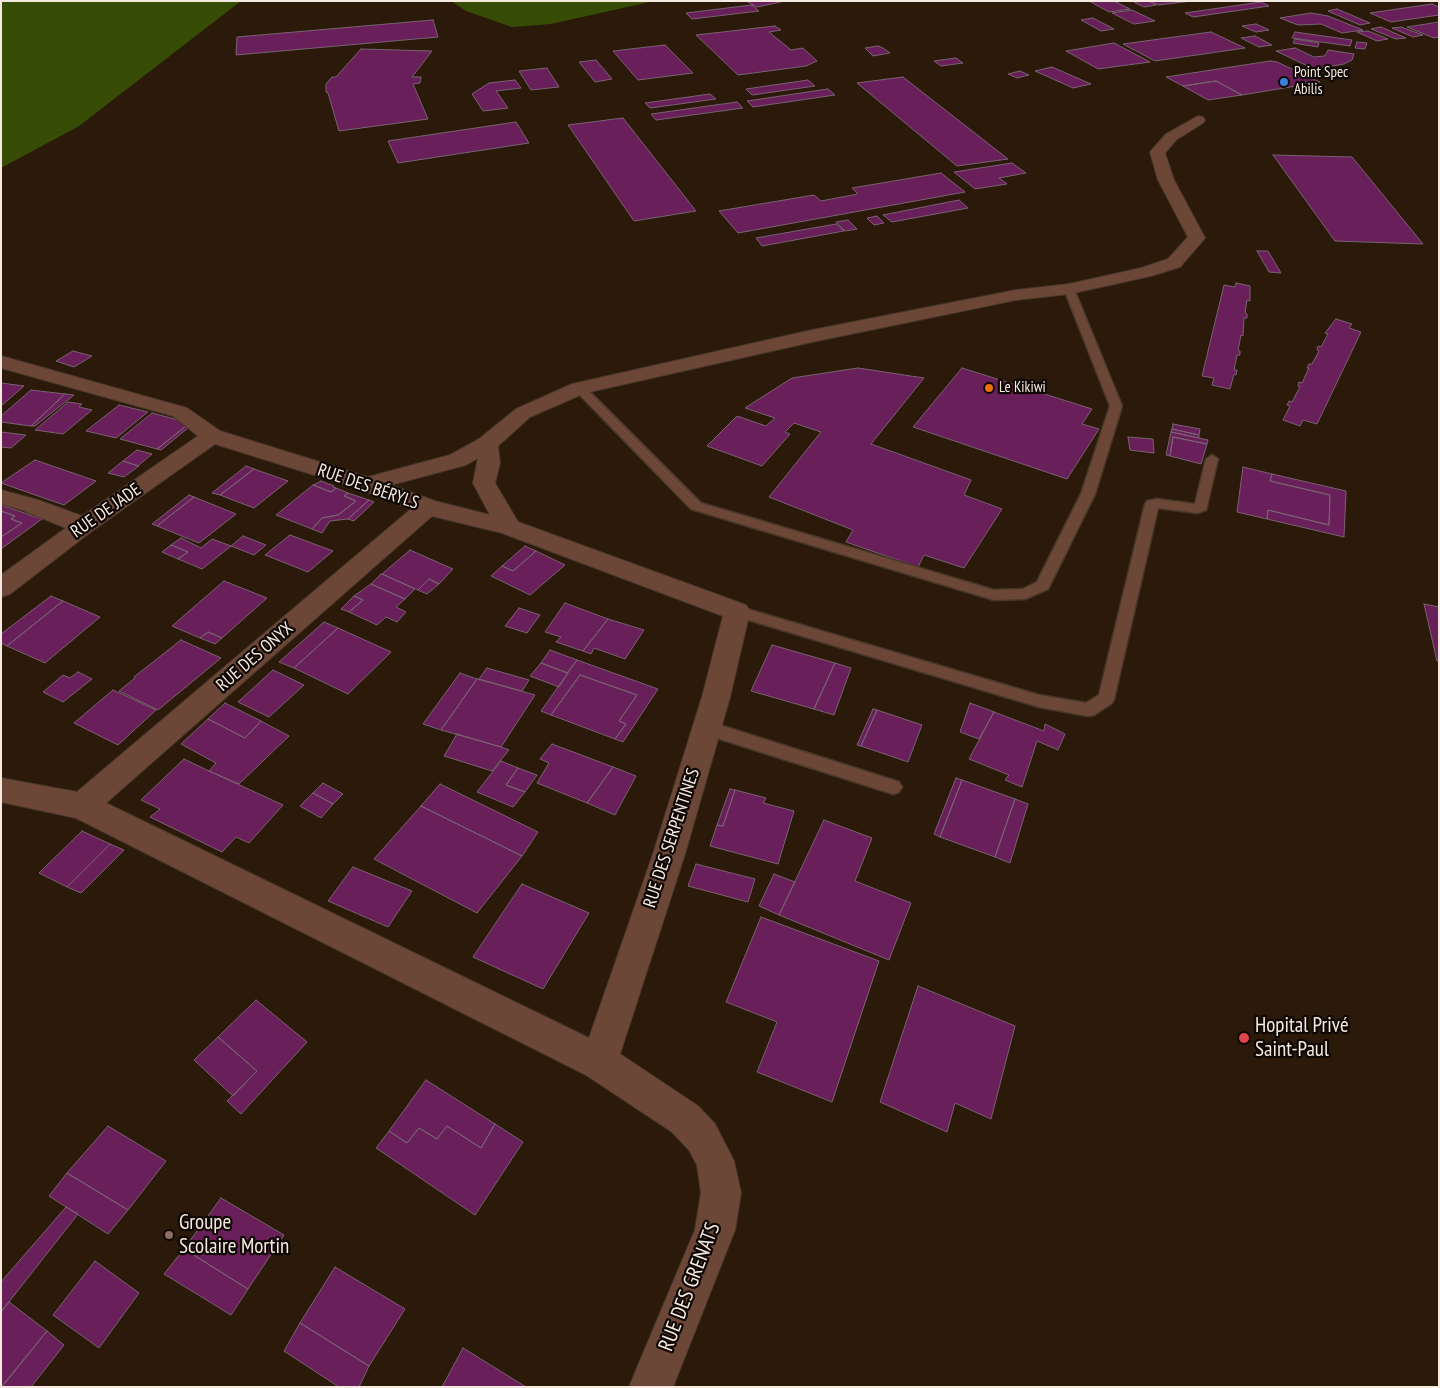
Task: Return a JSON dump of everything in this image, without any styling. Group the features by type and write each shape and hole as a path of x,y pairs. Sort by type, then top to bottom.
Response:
{"street":[{"path":"367,484 458,460 487,444 523,413 579,388 822,334 1016,294 1069,289 1145,272 1174,263 1197,238 1166,180 1157,152 1171,137 1198,120"},
{"name":"RUE DES BÉRYLS","path":"1,362 180,412 212,436 367,484 428,507 509,527 737,611"},
{"name":"RUE DE JADE","path":"1,588 84,526 212,436"},
{"path":"487,444 489,463 484,483 509,527"},
{"path":"1,497 30,505 84,526"},
{"name":"RUE DES ONYX","path":"82,806 428,507"},
{"name":"RUE DES SERPENTINES","path":"598,1062 668,854 707,728 737,611"},
{"name":"RUE DES GRENATS","path":"1,790 82,806 598,1062 685,1119 702,1137 715,1161 721,1194 715,1230 651,1387"}],"lane":[{"path":"579,388 696,506 994,595 1025,594 1043,585 1088,494 1116,406 1069,289"},
{"path":"737,611 1039,701 1088,710 1106,699 1152,504 1157,502 1197,509 1201,507 1212,459"},
{"path":"707,728 893,787"}],"green space":[{"path":"1,1 241,1 79,126 1,168"},
{"path":"451,1 654,1 551,24 512,27 466,11"}],"building":[{"path":"746,1 785,1 757,7"},
{"path":"1089,1 1114,1 1130,9 1109,12"},
{"path":"1148,1 1156,5 1144,7 1134,2"},
{"path":"1150,1 1192,1 1158,5"},
{"path":"1261,2 1269,6 1193,17 1185,13"},
{"path":"1432,4 1439,7 1439,15 1391,22 1370,13"},
{"path":"752,5 759,11 692,19 686,13"},
{"path":"1337,9 1370,23 1360,25 1328,11"},
{"path":"1132,10 1155,21 1134,24 1112,13"},
{"path":"1311,13 1328,16 1363,30 1342,33 1321,24 1298,25 1280,18"},
{"path":"1093,18 1114,29 1101,31 1081,20"},
{"path":"433,20 438,37 236,55 237,37"},
{"path":"1439,22 1439,37 1434,38 1407,27"},
{"path":"1256,24 1269,30 1256,32 1242,26"},
{"path":"775,26 781,30 769,32 791,50 803,48 817,61 806,66 738,75 696,35"},
{"path":"1381,27 1406,38 1396,39 1371,29"},
{"path":"1401,27 1423,35 1413,37 1392,28"},
{"path":"1368,31 1388,39 1377,41 1357,32"},
{"path":"1211,32 1245,48 1155,61 1123,44"},
{"path":"1295,32 1352,40 1350,46 1292,38"},
{"path":"1255,36 1272,45 1259,47 1241,38"},
{"path":"1295,39 1319,43 1318,47 1293,43"},
{"path":"1357,42 1367,43 1365,49 1355,48"},
{"path":"1114,43 1150,62 1098,69 1066,51"},
{"path":"665,45 693,73 638,80 613,51"},
{"path":"878,46 890,53 873,56 865,48"},
{"path":"1295,48 1314,57 1325,56 1328,50 1354,54 1352,60 1344,64 1314,69 1276,51"},
{"path":"361,49 432,51 412,77 421,77 420,83 413,84 428,119 339,131 328,93 326,92 326,84 332,77 336,77"},
{"path":"956,58 963,63 941,66 934,61"},
{"path":"596,60 612,79 595,82 579,62"},
{"path":"1270,61 1277,62 1320,82 1242,95 1216,81 1183,86 1166,77"},
{"path":"1052,67 1091,84 1073,88 1035,71"},
{"path":"547,68 559,87 531,90 519,71"},
{"path":"1020,71 1029,75 1017,78 1008,74"},
{"path":"903,77 1008,159 957,166 857,83"},
{"path":"515,80 521,88 496,91 508,108 483,111 472,94 489,83"},
{"path":"808,80 815,86 752,95 746,89"},
{"path":"1216,81 1242,95 1208,100 1183,86"},
{"path":"828,89 835,95 753,107 747,101"},
{"path":"710,94 716,99 650,108 645,103"},
{"path":"737,102 743,108 656,120 651,114"},
{"path":"623,118 696,211 634,221 568,125"},
{"path":"516,122 529,143 398,163 388,141"},
{"path":"1273,155 1352,157 1423,244 1335,241"},
{"path":"1012,163 1026,173 999,178 1007,184 975,189 954,172"},
{"path":"941,173 965,192 738,233 719,211 814,195 821,201 858,194 852,188"},
{"path":"959,200 968,208 892,222 883,215"},
{"path":"877,216 884,223 874,225 867,218"},
{"path":"848,220 857,229 845,231 836,222"},
{"path":"836,224 844,231 762,246 756,238"},
{"path":"1257,251 1268,251 1281,273 1269,272"},
{"path":"1236,283 1250,286 1250,301 1247,300 1245,313 1247,318 1244,318 1243,336 1241,335 1238,350 1240,355 1237,355 1234,370 1237,370 1236,375 1234,374 1230,389 1212,385 1214,378 1202,376 1224,285 1235,287"},
{"path":"1336,319 1352,324 1349,328 1361,332 1317,424 1303,420 1300,426 1283,420 1290,406 1287,405 1289,401 1292,402 1300,387 1298,386 1299,382 1302,383 1309,364 1312,364 1319,351 1317,350 1318,346 1321,347 1328,334 1325,333"},
{"path":"73,351 92,356 74,367 56,361"},
{"path":"858,368 924,378 871,444 971,480 964,495 1002,509 964,568 924,555 918,567 846,542 853,530 769,497 821,432 794,423 785,432 790,434 762,466 707,446 737,416 766,426 775,418 745,408 792,378"},
{"path":"962,368 1092,409 1082,424 1099,429 1067,479 913,427"},
{"path":"1,383 24,386 1,406"},
{"path":"31,390 65,394 31,426 1,422 1,416"},
{"path":"65,394 74,395 35,426 31,426"},
{"path":"68,402 82,404 79,407 92,410 63,434 35,430"},
{"path":"119,405 148,412 116,438 86,431"},
{"path":"152,413 190,423 157,449 120,439"},
{"path":"190,423 193,424 161,450 157,449"},
{"path":"1173,424 1200,429 1199,435 1172,429"},
{"path":"1172,429 1199,435 1199,438 1171,432"},
{"path":"1,432 26,435 11,448 1,447"},
{"path":"1171,432 1208,440 1207,444 1173,437 1170,456 1166,455"},
{"path":"1128,437 1153,439 1154,453 1130,450"},
{"path":"1173,437 1207,444 1201,464 1170,456"},
{"path":"137,450 152,454 138,466 123,461"},
{"path":"35,460 96,481 64,505 1,483"},
{"path":"123,461 139,466 124,477 108,473"},
{"path":"246,466 254,469 220,495 212,493"},
{"path":"1243,467 1272,474 1270,481 1330,495 1329,525 1268,510 1267,519 1237,512"},
{"path":"254,469 288,481 254,508 220,495"},
{"path":"1272,474 1346,491 1344,537 1267,519 1268,510 1329,525 1330,495 1270,481"},
{"path":"321,481 336,488 331,492 313,485"},
{"path":"313,485 331,492 336,488 348,493 344,496 356,501 338,515 322,518 312,529 276,515"},
{"path":"348,493 369,500 348,519 330,521 322,533 312,529 322,518 338,515 356,501 344,496"},
{"path":"189,495 194,497 157,526 152,524"},
{"path":"194,497 236,514 199,543 157,526"},
{"path":"369,500 374,502 354,521 348,519"},
{"path":"1,505 42,519 1,549 1,537 22,523 11,519 15,516 1,511"},
{"path":"1,511 15,516 11,519 22,523 1,537"},
{"path":"290,535 333,551 308,572 265,555"},
{"path":"243,536 266,545 254,555 231,546"},
{"path":"181,538 201,548 212,539 231,546 202,569 178,559 188,552 171,545"},
{"path":"171,545 188,552 178,559 162,552"},
{"path":"525,546 536,551 513,571 502,566"},
{"path":"410,550 453,569 439,584 429,579 418,590 382,574"},
{"path":"536,551 565,565 530,595 491,576 502,566 513,571"},
{"path":"381,574 415,589 405,599 371,584"},
{"path":"429,579 439,584 427,594 418,590"},
{"path":"224,581 267,598 222,638 208,632 200,638 172,626"},
{"path":"371,584 405,599 396,607 406,612 397,622 386,617 377,625 349,612 363,600 354,596"},
{"path":"51,596 63,601 7,646 1,643 1,634"},
{"path":"354,596 363,600 349,612 341,609"},
{"path":"63,601 100,617 45,663 7,646"},
{"path":"565,603 608,619 583,651 556,642 561,637 545,632"},
{"path":"1424,604 1439,607 1439,661 1437,661"},
{"path":"519,608 540,615 527,633 505,626"},
{"path":"608,619 644,630 625,659 594,648 591,654 583,651"},
{"path":"324,622 338,628 294,668 279,662"},
{"path":"338,628 391,652 348,694 294,668"},
{"path":"208,632 222,638 215,644 200,638"},
{"path":"181,640 221,658 158,710 119,691 134,677"},
{"path":"772,645 835,663 814,709 751,691"},
{"path":"550,650 577,660 567,673 541,663"},
{"path":"577,660 658,689 623,742 615,739 626,724 619,721 637,695 580,675 551,715 541,711"},
{"path":"541,663 568,673 559,687 530,676"},
{"path":"835,663 851,668 834,715 814,709"},
{"path":"487,668 529,680 522,691 479,679"},
{"path":"273,670 304,685 269,717 238,702"},
{"path":"78,672 92,679 63,702 43,692 63,675 70,678"},
{"path":"460,673 477,679 441,730 423,724"},
{"path":"580,675 637,695 619,721 626,724 615,739 551,715"},
{"path":"477,679 535,695 501,747 441,730"},
{"path":"113,690 156,710 118,745 74,723"},
{"path":"225,703 261,721 245,738 208,719"},
{"path":"970,703 994,712 979,739 960,732"},
{"path":"873,709 877,710 861,746 857,745"},
{"path":"877,710 922,725 908,762 861,746"},
{"path":"994,712 1044,731 1045,724 1065,734 1058,750 1037,741 1022,787 1005,780 1009,775 969,759"},
{"path":"208,719 245,738 261,721 289,736 239,784 209,771 216,763 181,744"},
{"path":"457,734 509,750 492,771 444,756"},
{"path":"552,744 613,767 587,803 537,783 549,763 540,759"},
{"path":"184,759 283,805 249,843 236,837 222,852 150,817 160,809 141,800"},
{"path":"501,761 518,768 506,785 525,792 513,807 477,792"},
{"path":"613,767 636,776 615,815 587,803"},
{"path":"518,768 537,775 525,792 506,785"},
{"path":"956,778 962,780 940,837 934,834"},
{"path":"962,780 1015,799 995,857 940,837"},
{"path":"323,783 343,794 333,804 313,793"},
{"path":"440,784 538,832 522,856 421,806"},
{"path":"730,789 735,790 723,826 717,825"},
{"path":"735,790 766,798 763,803 794,811 778,864 710,846 717,825 723,826"},
{"path":"313,793 333,804 321,818 300,806"},
{"path":"1015,799 1028,804 1010,863 995,857"},
{"path":"421,806 522,856 477,913 374,859"},
{"path":"824,820 872,838 855,881 911,903 889,960 779,915"},
{"path":"82,831 110,844 67,887 39,873"},
{"path":"110,844 124,850 81,893 67,887"},
{"path":"696,864 755,879 748,902 688,886"},
{"path":"353,867 412,891 388,927 328,901"},
{"path":"774,874 795,882 779,915 759,906"},
{"path":"522,884 589,913 543,989 473,957"},
{"path":"761,917 879,961 832,1102 757,1072 777,1022 726,1002"},
{"path":"918,986 1015,1026 991,1119 955,1103 947,1132 880,1102"},
{"path":"256,1000 307,1042 241,1114 227,1101 257,1071 218,1037"},
{"path":"218,1037 257,1071 233,1096 194,1060"},
{"path":"426,1080 495,1124 481,1148 447,1126 437,1139 419,1128 407,1143 389,1131"},
{"path":"495,1124 523,1142 475,1215 376,1148 389,1131 407,1143 419,1128 437,1139 447,1126 481,1148"},
{"path":"108,1126 166,1161 128,1210 67,1173"},
{"path":"67,1173 128,1210 108,1234 49,1196"},
{"path":"221,1198 284,1235 248,1289 184,1249"},
{"path":"66,1207 78,1214 1,1312 1,1282"},
{"path":"184,1249 248,1289 231,1315 164,1274"},
{"path":"95,1261 139,1293 99,1348 53,1315"},
{"path":"335,1267 405,1309 369,1366 300,1323"},
{"path":"9,1302 47,1331 1,1387 1,1312"},
{"path":"300,1323 369,1366 359,1387 339,1387 284,1351"},
{"path":"47,1331 64,1345 31,1387 2,1387"},
{"path":"463,1348 526,1387 442,1387"}],"place":[{"name":"Point Spec Abilis","path":"1284,82"},
{"name":"Le Kikiwi","path":"989,388"},
{"name":"Hopital Privé Saint-Paul","path":"1244,1038"},
{"name":"Groupe Scolaire Mortin","path":"169,1235"}]}
